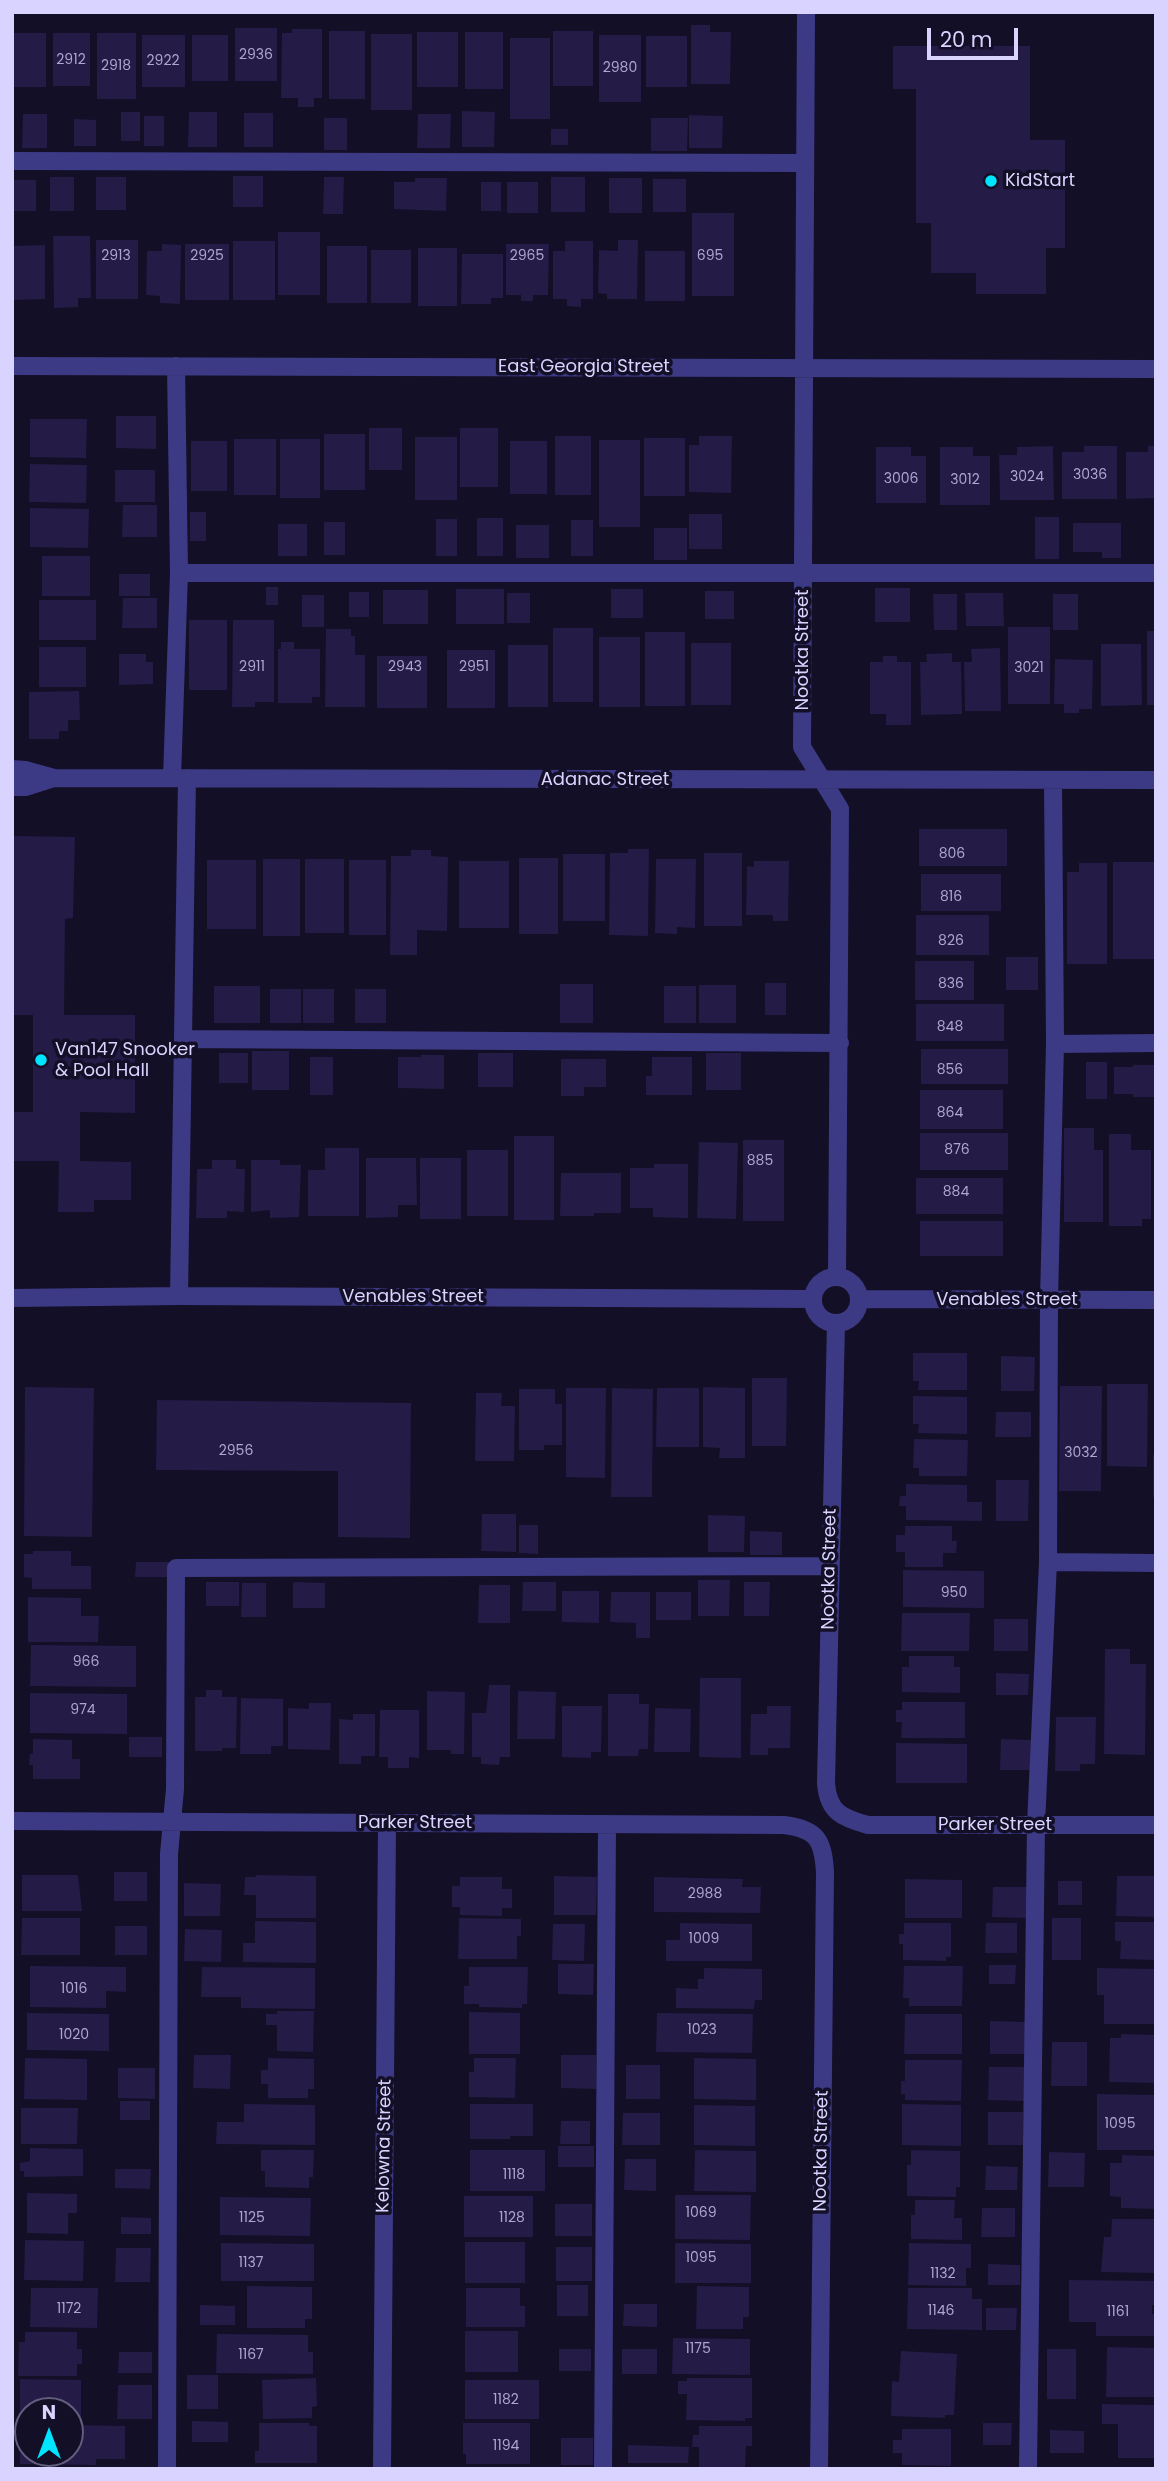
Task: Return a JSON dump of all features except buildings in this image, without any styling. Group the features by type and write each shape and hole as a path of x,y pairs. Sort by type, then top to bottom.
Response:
{"street":[{"name":"Nootka Street","path":"806,12 802,747 840,809 837,1277"},
{"path":"12,161 805,163"},
{"name":"East Georgia Street","path":"12,366 1156,369"},
{"path":"176,366 184,1039 179,1296"},
{"path":"178,573 1156,573"},
{"name":"Adanac Street","path":"12,769 25,769 54,778 1156,780"},
{"name":"Adanac Street","path":"12,787 26,787 54,778"},
{"path":"1028,2469 1036,1825 1048,1562 1049,1300 1055,1044 1053,780"},
{"path":"184,1039 840,1043"},
{"path":"1055,1044 1156,1043"},
{"path":"837,1277 855,1287 859,1299 858,1307 850,1318 836,1323 829,1322 817,1313 813,1299 814,1292 823,1281 837,1277"},
{"name":"Venables Street","path":"12,1298 179,1296 813,1299"},
{"name":"Venables Street","path":"859,1299 1156,1300"},
{"name":"Nootka Street","path":"836,1323 826,1783 827,1795 836,1811"},
{"path":"1048,1562 1156,1563"},
{"path":"167,2469 169,1854 175,1789 176,1568 830,1566"},
{"name":"Parker Street","path":"836,1811 844,1817 868,1825 1156,1825"},
{"name":"Parker Street","path":"12,1821 784,1825 799,1826 816,1836"},
{"name":"Kelowna Street","path":"382,2469 387,1824"},
{"path":"603,2469 607,1824"},
{"name":"Nootka Street","path":"816,1836 822,1845 825,1872 819,2469"}],"place":[{"name":"KidStart","path":"991,181"},
{"name":"Van147 Snooker & Pool Hall","path":"41,1060"}]}
